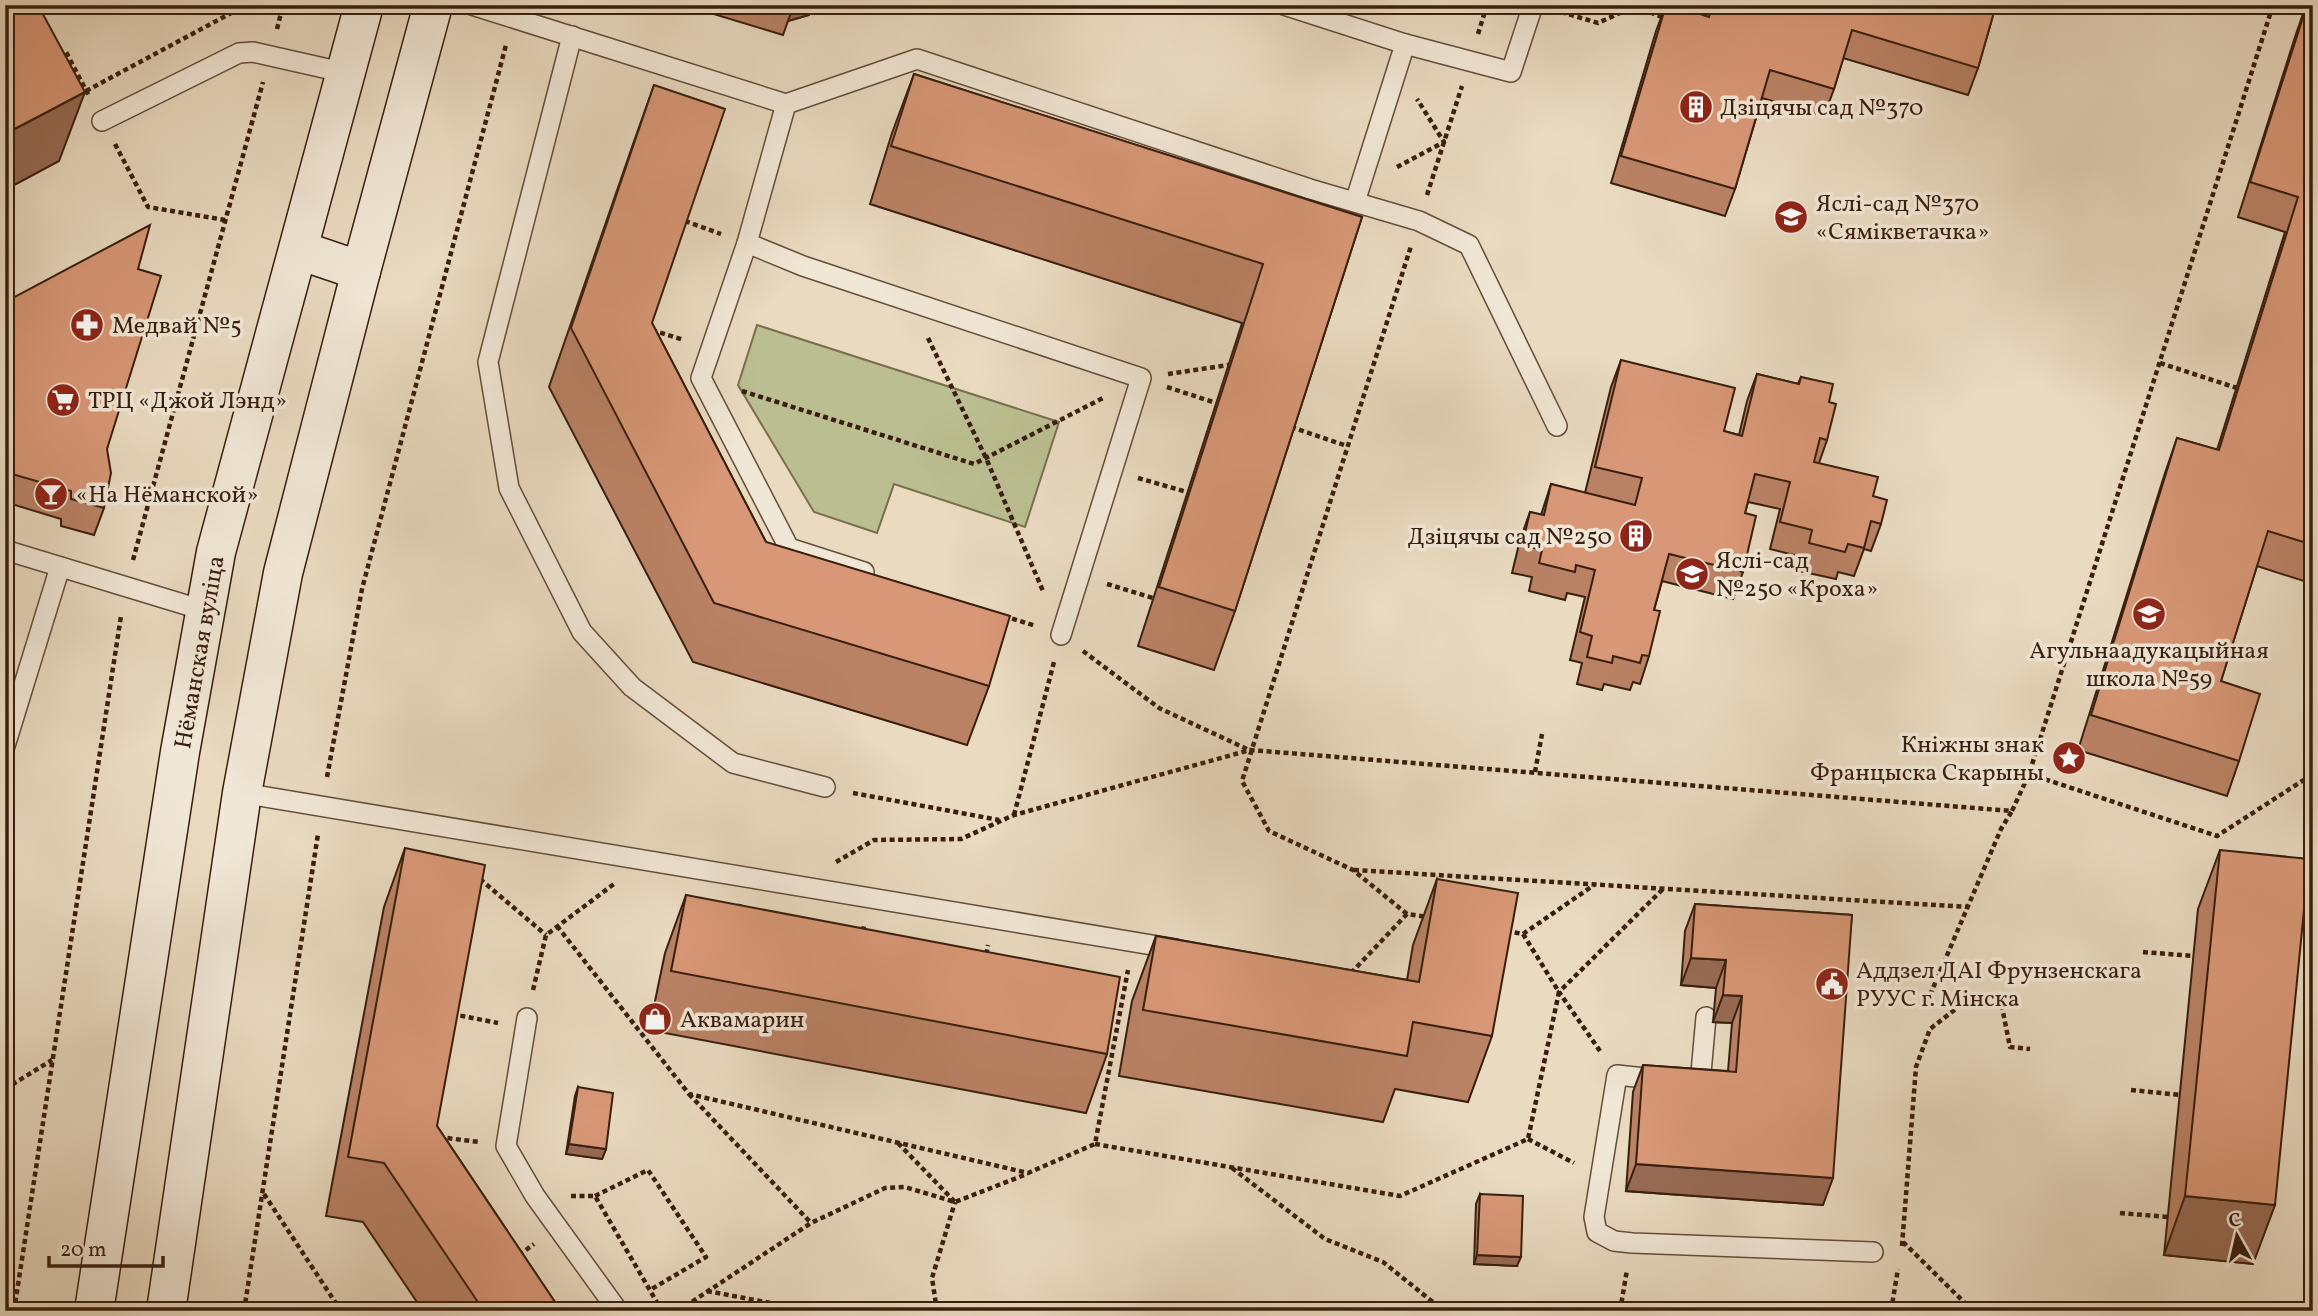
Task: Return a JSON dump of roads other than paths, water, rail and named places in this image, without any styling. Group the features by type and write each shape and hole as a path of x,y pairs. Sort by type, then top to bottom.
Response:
{"main road":[{"name":"Нёманская вуліца","path":"94,1311 180,752 216,552 364,5"},
{"path":"166,1311 242,793 283,573 433,5"},
{"path":"299,250 361,271"}],"lane":[{"path":"472,5 786,104 918,59 1357,195 1469,245 1557,426"},
{"path":"1284,5 1405,44 1511,72 1533,5"},
{"path":"572,36 488,362 509,488 582,632 632,687 733,763 825,787"},
{"path":"1357,195 1405,44"},
{"path":"103,121 239,53 253,52 346,73"},
{"path":"786,104 747,243 701,378 789,548 877,576"},
{"path":"747,243 803,266 1141,378 1061,635"},
{"path":"5,550 206,611"},
{"path":"5,746 60,567"},
{"path":"242,793 1199,953"},
{"path":"1706,1017 1700,1084 1616,1075 1594,1217 1597,1232 1614,1241 1632,1243 1873,1252"},
{"path":"526,1023 506,1146 535,1196 618,1311"}],"place":[{"name":"Дзіцячы сад №370","path":"1696,107"},
{"name":"Яслі-сад №370 «Сямікветачка»","path":"1791,217"},
{"name":"Медвай №5","path":"87,325"},
{"name":"ТРЦ «Джой Лэнд»","path":"63,400"},
{"name":"«На Нёманской»","path":"51,494"},
{"name":"Дзіцячы сад №250","path":"1636,536"},
{"name":"Яслі-сад №250 «Кроха»","path":"1692,574"},
{"name":"Агульнаадукацыйная школа №59","path":"2149,614"},
{"name":"Кніжны знак Францыска Скарыны","path":"2069,758"},
{"name":"Аддзел ДАІ Фрунзенскага РУУС г. Мінска","path":"1832,984"},
{"name":"Аквамарин","path":"655,1019"}]}
